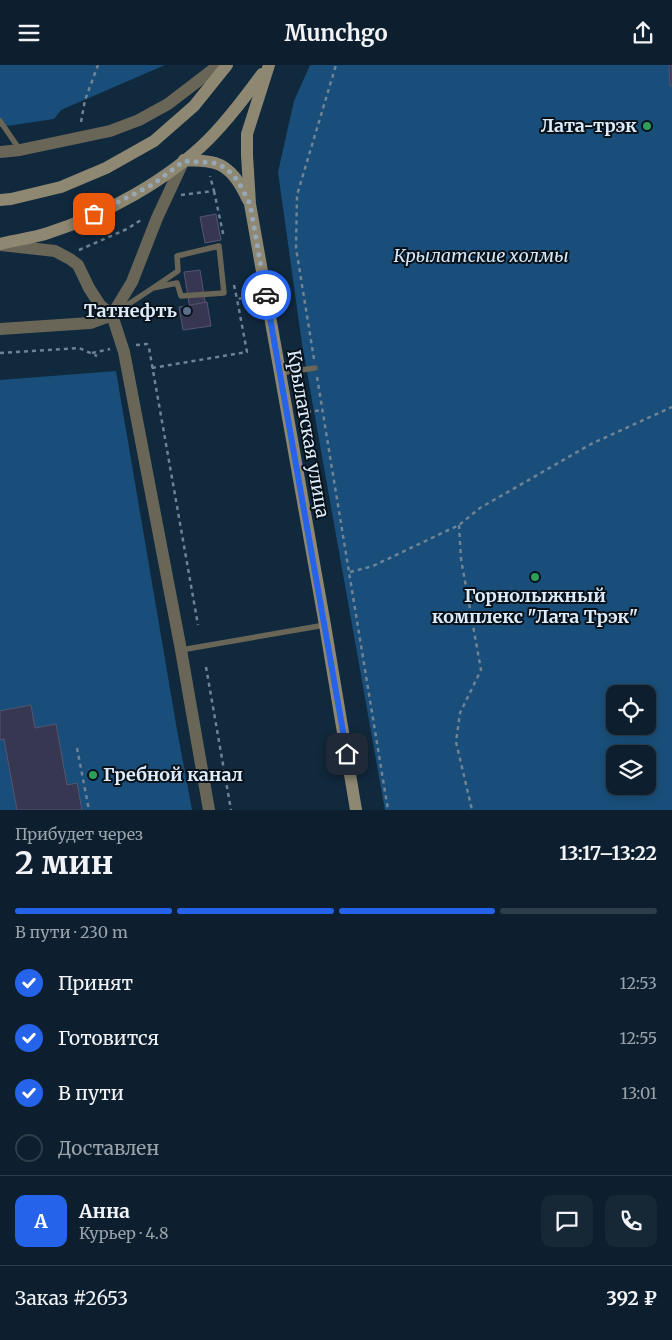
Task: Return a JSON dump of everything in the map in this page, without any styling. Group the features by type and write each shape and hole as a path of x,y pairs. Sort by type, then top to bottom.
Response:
{"main road":[{"path":"0,200 61,187 106,168 154,141 194,106 227,65"},
{"path":"0,244 48,233 82,220 152,185 207,141 230,117 269,66"},
{"name":"Крылатская улица","path":"269,66 247,134 250,204 356,810"},
{"path":"184,161 215,163 227,169 238,181 250,204"}],"street":[{"path":"0,152 20,150 110,131 139,120 168,104 219,65"},
{"path":"0,329 90,323 112,315 132,282 157,218 184,161"},
{"path":"0,244 55,251 70,259 78,265 100,305 112,315 124,352 210,810"}],"lane":[{"path":"0,121 20,150"},
{"path":"112,315 152,288 178,271 177,256 219,246 224,293 181,296 177,283 152,288"},
{"path":"280,373 315,368"},
{"path":"181,650 325,625"}],"path":[{"path":"81,122 85,100 98,65"},
{"path":"336,65 297,195 296,248 388,810"},
{"path":"175,196 214,191 209,172"},
{"path":"74,252 127,229 142,220"},
{"path":"152,368 247,352 237,299 254,296"},
{"path":"0,353 79,348 98,356"},
{"path":"149,348 198,625"},
{"path":"350,573 373,566 459,525 480,508 591,444 672,407"},
{"path":"307,413 322,410"},
{"path":"459,525 461,559 480,669 460,713 456,742 472,810"},
{"path":"206,667 231,810"},
{"path":"77,748 89,810"}],"green space":[{"path":"0,65 165,65 61,110 54,119 0,127"},
{"name":"Крылатские холмы","path":"310,65 672,65 672,810 385,810 302,344 278,172 294,101"},
{"path":"116,371 192,810 0,810 0,380"}],"building":[{"path":"669,65 672,65 672,86 670,86"},
{"path":"216,214 221,240 205,243 200,217"},
{"path":"200,270 206,307 190,309 184,272"},
{"path":"207,302 211,326 183,330 179,307"},
{"path":"31,705 35,728 56,724 67,785 77,783 82,810 17,810 4,739 0,740 0,711"}],"way so far":[{"path":"94,214 152,185 184,161 215,163 227,169 238,181 250,204 266,295"}],"place":[{"name":"Лата-трэк","path":"647,126"},
{"name":"Татнефть","path":"187,311"},
{"name":"Горнолыжный комплекс \"Лата Трэк\"","path":"535,577"},
{"name":"Гребной канал","path":"93,775"}],"route":[{"path":"266,295 347,754"}]}
